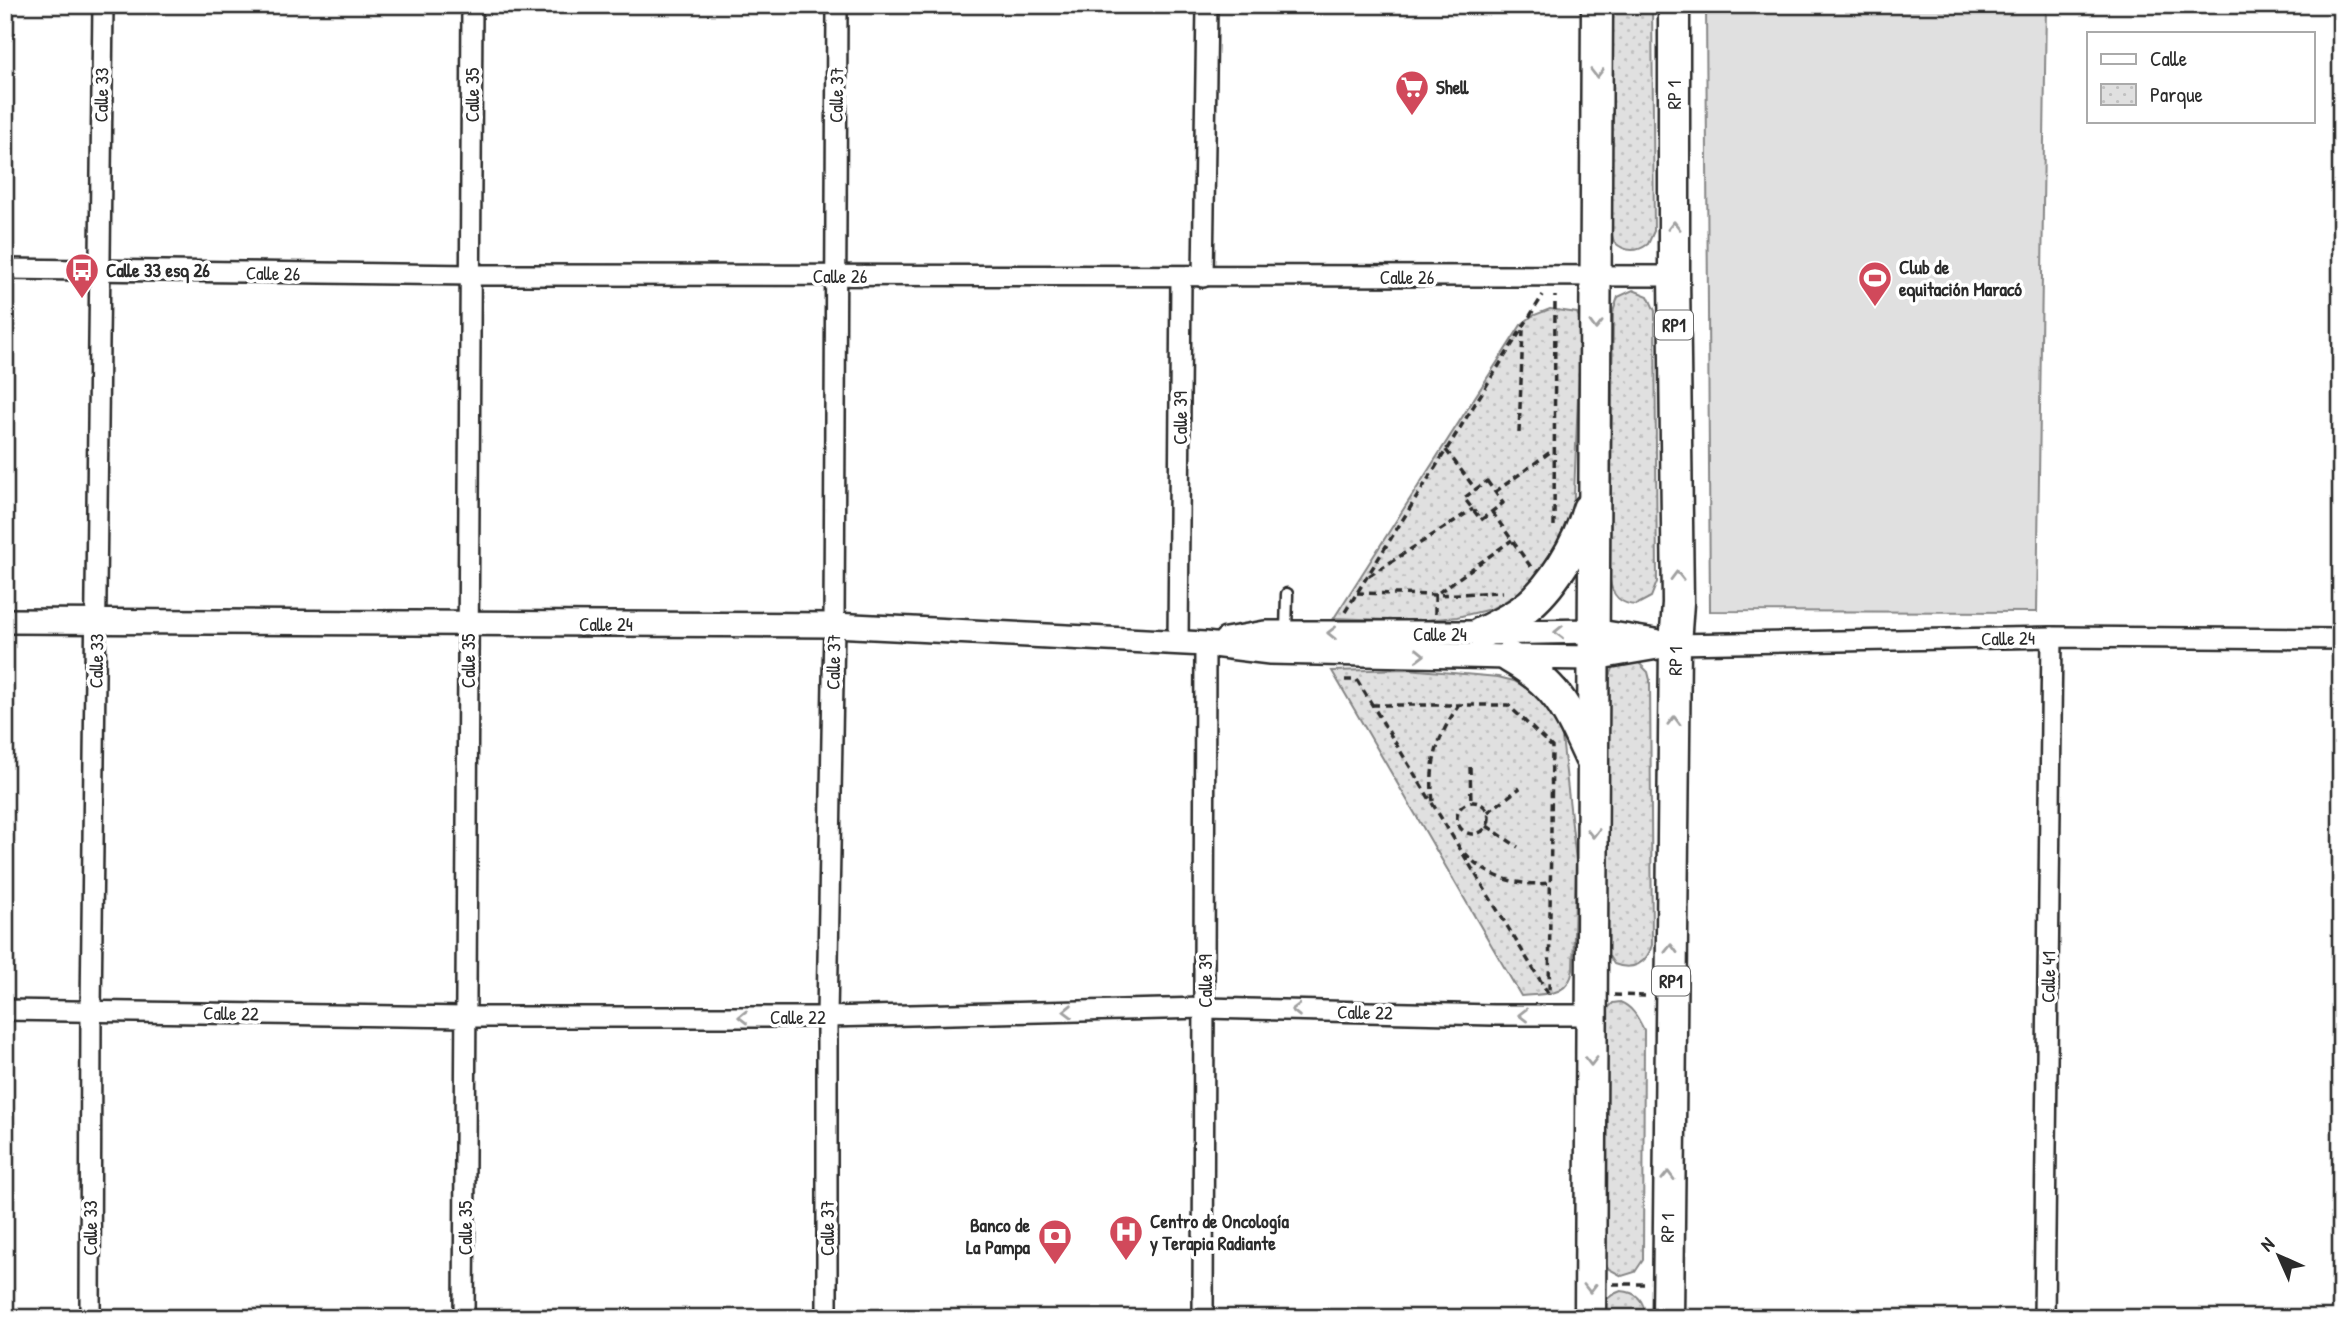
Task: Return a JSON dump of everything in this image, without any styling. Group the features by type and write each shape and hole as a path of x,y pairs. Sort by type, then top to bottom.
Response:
{"main road":[{"path":"1590,1318 1597,5"},
{"name":"RP 1","path":"1668,1318 1675,645 1678,603 1674,5"},
{"path":"1481,634 1524,609 1564,563 1578,538 1594,485"},
{"path":"1509,657 1535,672 1550,688 1572,719 1593,765"}],"street":[{"name":"Calle 33","path":"90,1318 103,5"},
{"name":"Calle 35","path":"464,1318 472,5"},
{"name":"Calle 37","path":"827,1318 827,1017 834,625 836,5"},
{"path":"1203,277 1207,5"},
{"name":"Calle 26","path":"5,269 472,275 1674,276"},
{"name":"Calle 39","path":"1178,643 1181,277"},
{"name":"Calle 24","path":"5,621 834,625 1205,644 1270,652 1509,657 1594,644"},
{"name":"Calle 24","path":"1205,644 1265,633 1481,634 1594,644 1675,645 2052,637 2341,639"},
{"name":"Calle 41","path":"2044,1318 2052,637"},
{"name":"Calle 39","path":"1203,1318 1205,644"},
{"name":"Calle 22","path":"5,1010 466,1017 827,1017 1205,1008 1549,1015 1591,1004"}],"lane":[{"path":"1286,594 1286,633"}],"path":[{"path":"1342,616 1555,276"},
{"path":"1554,535 1555,276"},
{"path":"1519,433 1523,327"},
{"path":"1495,492 1554,449"},
{"path":"1446,450 1476,490"},
{"path":"1487,481 1503,503 1481,520 1465,498 1476,490 1487,481"},
{"path":"1367,577 1473,509"},
{"path":"1492,512 1533,570 1540,562"},
{"path":"1435,595 1512,540"},
{"path":"1357,593 1435,595 1515,591"},
{"path":"1345,680 1357,680 1549,995"},
{"path":"1372,705 1508,705 1552,747 1549,1015"},
{"path":"1433,804 1431,775 1434,757 1445,726 1459,705"},
{"path":"1471,766 1471,803"},
{"path":"1488,812 1520,788"},
{"path":"1471,803 1481,804 1489,817 1487,826 1479,833 1473,834 1460,827 1457,817 1466,804 1471,803"},
{"path":"1487,826 1518,847"},
{"path":"1457,843 1484,870 1501,878 1524,883 1550,883"},
{"path":"1591,1004 1671,998"},
{"path":"1590,1284 1667,1284"}],"green space":[{"path":"1608,5 1652,5 1654,231 1648,244 1635,250 1622,248 1614,242 1610,228"},
{"name":"Club de equitación Maracó","path":"1706,5 2046,5 2037,612 1710,611"},
{"path":"1633,290 1648,296 1655,311 1657,582 1651,597 1636,605 1625,603 1618,598 1610,580 1613,312 1618,297"},
{"path":"1550,309 1577,313 1581,322 1573,520 1552,560 1524,591 1491,609 1457,617 1415,621 1334,618 1521,325 1532,316"},
{"path":"1637,661 1648,672 1650,680 1652,945 1643,961 1627,967 1614,964 1605,950 1608,681 1614,666"},
{"path":"1407,669 1498,677 1514,681 1528,689 1551,711 1562,737 1576,861 1573,970 1561,990 1521,996 1332,671"},
{"path":"1620,1002 1632,1010 1644,1030 1643,1260 1635,1272 1622,1276 1609,1269 1605,1263 1602,1014 1613,1003"},
{"path":"1621,1291 1632,1293 1639,1298 1646,1318 1601,1318 1606,1301"}],"place":[{"name":"Shell","path":"1412,117"},
{"name":"Calle 33 esq 26","path":"82,300"},
{"name":"Club de equitación Maracó","path":"1875,308"},
{"name":"Centro de Oncología y Terapia Radiante","path":"1126,1262"},
{"name":"Banco de La Pampa","path":"1055,1266"}]}
